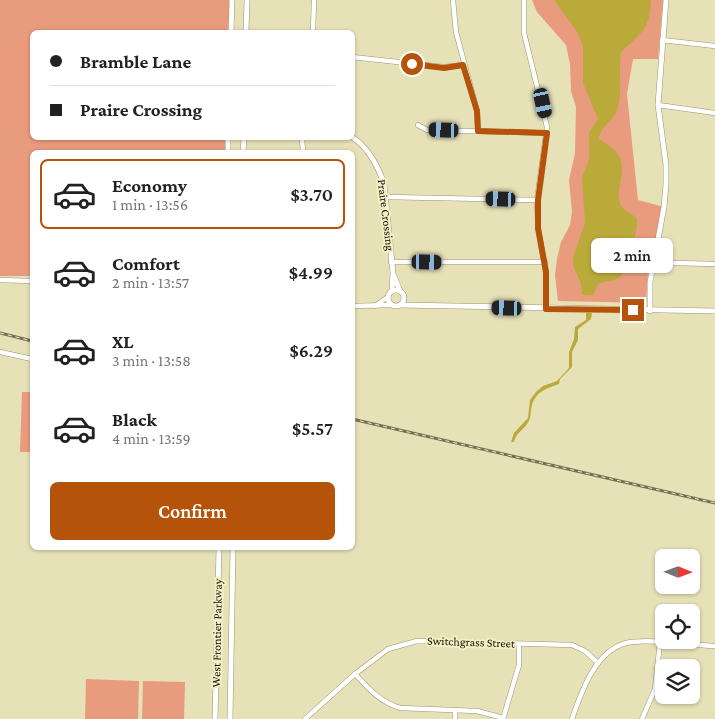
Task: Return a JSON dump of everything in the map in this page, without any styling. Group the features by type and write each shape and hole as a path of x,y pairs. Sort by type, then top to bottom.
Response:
{"street":[{"path":"231,30 232,0"},
{"path":"246,0 246,30"},
{"path":"313,30 314,0"},
{"path":"453,0 456,32 463,65 477,111 478,131"},
{"path":"524,0 524,33 543,103 547,133 538,200 538,228 544,262 546,309"},
{"path":"650,311 650,282 653,258 664,207 666,184 666,164 658,106 666,0"},
{"path":"662,40 715,46"},
{"path":"355,57 444,68 463,65"},
{"path":"658,106 715,113"},
{"path":"418,125 427,130 547,133"},
{"name":"Praire Crossing","path":"355,140 364,147 380,170 386,197 393,273 392,291"},
{"path":"386,197 538,200"},
{"path":"653,258 674,263 715,264"},
{"path":"392,262 544,262"},
{"name":"Praire Crossing","path":"393,273 400,292"},
{"path":"0,280 30,281"},
{"path":"374,307 392,291 400,292 404,298 419,305"},
{"path":"388,296 392,305"},
{"path":"400,305 404,298"},
{"path":"355,306 419,305 715,311"},
{"path":"0,352 30,359"},
{"name":"West Frontier Parkway","path":"215,719 219,550"},
{"name":"West Frontier Parkway","path":"230,719 234,550"},
{"name":"Switchgrass Street","path":"305,719 356,674 388,649 417,641 572,645 585,650 598,663"},
{"path":"572,719 587,679 602,657 625,643 655,642"},
{"path":"356,674 377,697 400,708 477,711 503,719 516,678 519,644"},
{"path":"700,645 715,646"},
{"path":"642,719 655,689 659,649"},
{"path":"455,710 455,719"}],"shaded area":[{"path":"0,0 231,0 230,30 30,30 30,140 228,140 228,150 30,150 30,276 0,276"},
{"path":"532,0 663,0 658,59 633,59 627,94 638,200 664,207 648,272 646,303 558,301 555,275 557,259 561,242 570,225 572,212 569,180 575,153 576,107 571,91 570,64 566,45 537,12"},
{"path":"554,0 651,0 649,18 646,25 639,35 621,52 619,103 615,114 600,134 599,139 612,148 619,157 622,168 619,201 624,209 637,219 636,231 629,258 621,276 598,284 593,295 582,295 581,284 573,265 573,257 585,223 582,177 589,160 589,133 598,119 583,83 583,47 578,33"},
{"path":"586,313 592,313 591,319 578,329 578,340 572,352 572,367 560,379 559,384 536,396 529,421 514,442 511,442 514,433 528,418 530,400 536,392 543,386 557,381 569,368 569,352 574,339 575,327 586,320"},
{"path":"22,392 30,392 30,452 20,452"},
{"path":"86,679 139,681 138,719 85,719"},
{"path":"143,681 185,682 184,719 142,719"}],"railway":[{"path":"0,333 30,340"},
{"path":"355,420 715,503"}],"route":[{"path":"412,64 444,68 463,65 477,111 478,131 547,133 538,187 538,228 546,267 546,309 633,310"}]}
